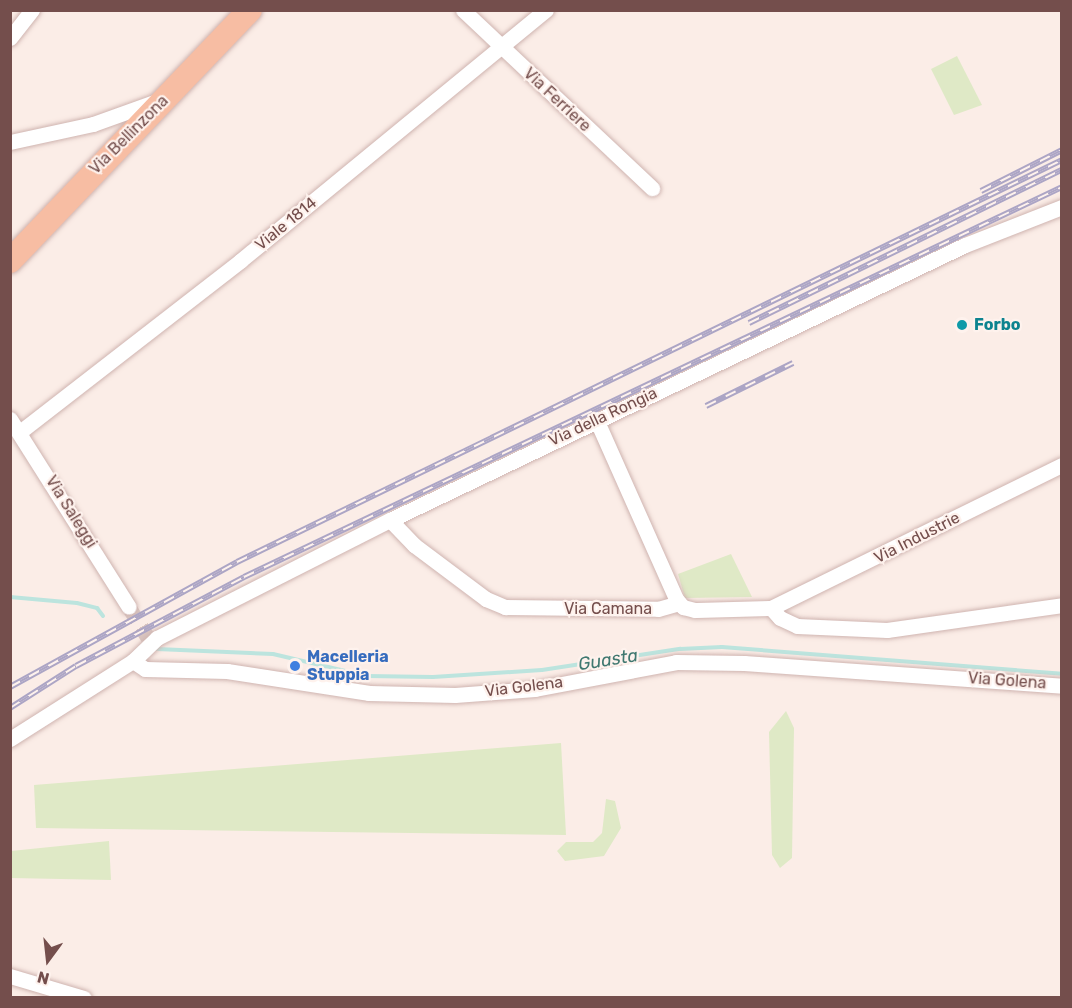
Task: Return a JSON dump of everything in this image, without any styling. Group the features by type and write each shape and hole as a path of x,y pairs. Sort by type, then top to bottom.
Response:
{"main road":[{"name":"Via Bellinzona","path":"10,261 250,10"}],"street":[{"path":"10,38 32,10"},
{"name":"Via Ferriere","path":"463,10 652,188"},
{"name":"Viale 1814","path":"21,431 240,261 546,10"},
{"path":"10,142 93,124 168,96"},
{"name":"Via della Rongia","path":"133,662 150,640 596,419 756,347 965,245 1062,207"},
{"name":"Via Saleggi","path":"10,419 21,431 129,608"},
{"path":"596,419 679,603"},
{"name":"Via Industrie","path":"771,608 1061,467"},
{"name":"Via Camana","path":"390,520 423,552 486,599 505,607 652,610 679,603 695,610 771,608"},
{"path":"771,608 780,618 797,626 887,630 1062,605"},
{"path":"10,739 133,662"},
{"name":"Via Golena","path":"133,662 145,669 227,670 369,693 455,695 535,689 676,662 744,663 1062,686"},
{"path":"10,976 84,998"}],"green space":[{"path":"957,56 982,105 954,115 931,69"},
{"path":"731,554 752,597 685,598 678,574"},
{"path":"786,711 794,728 792,858 780,868 772,855 769,732"},
{"path":"561,743 566,835 36,828 34,785"},
{"path":"606,799 615,801 621,828 604,856 565,861 557,851 566,842 593,842 602,833"},
{"path":"109,841 111,880 11,878 11,851"}],"waterway":[{"path":"10,597 77,603 97,608 103,616"},
{"name":"Guasta","path":"157,649 273,654 367,676 433,677 542,670 680,649 722,647 1062,674"}],"tunnel":[{"path":"129,607 148,638"}],"railway":[{"path":"981,191 1062,150"},
{"path":"10,687 237,562 1062,160"},
{"path":"749,323 1062,170"},
{"path":"10,708 76,666 244,577 1062,187"},
{"path":"706,406 793,363"}],"place":[{"name":"Forbo","path":"962,325"},
{"name":"Macelleria Stuppia","path":"295,666"}]}
